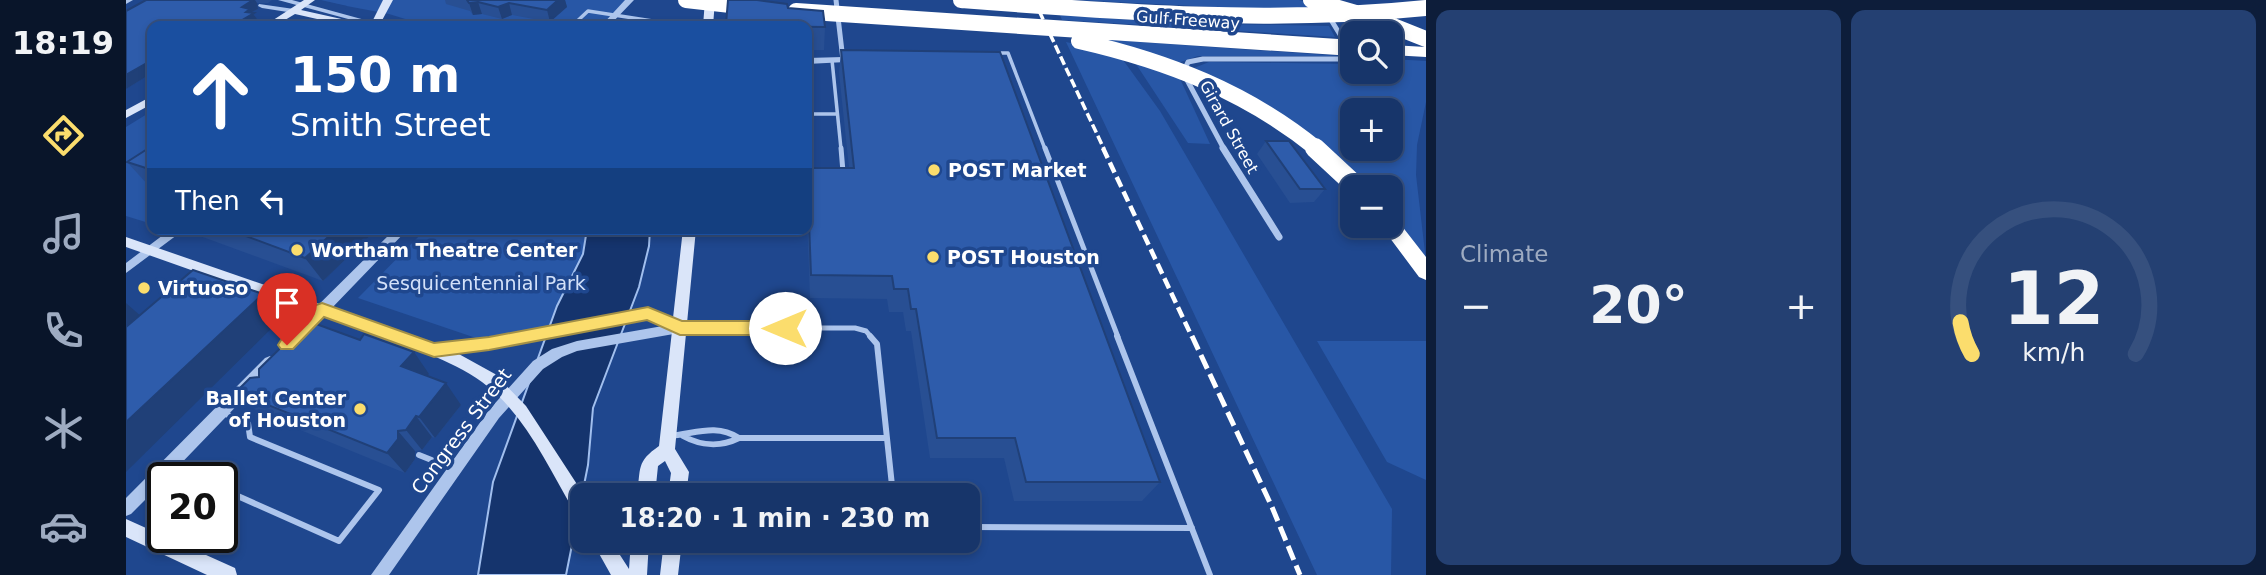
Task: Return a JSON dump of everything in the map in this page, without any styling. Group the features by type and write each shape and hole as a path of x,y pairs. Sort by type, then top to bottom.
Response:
{"highway":[{"name":"Gulf Freeway","path":"686,0 776,9 1340,47"},
{"path":"708,16 724,0"},
{"name":"Gulf Freeway","path":"961,0 1253,17 1345,16 1426,8"},
{"path":"1311,0 1373,18 1426,39"},
{"path":"967,22 1119,49 1189,71 1238,93 1289,125 1345,175"},
{"path":"1403,51 1426,52"},
{"path":"1400,238 1426,272"}],"main road":[{"path":"379,21 388,0"},
{"path":"277,21 302,5 344,21"},
{"path":"126,115 147,102"},
{"path":"679,483 680,472 673,440 689,235"},
{"path":"126,242 245,288 322,309 434,350 480,373 508,397 549,453 570,488"},
{"path":"434,350 489,344 645,314 680,328"},
{"path":"647,483 650,462 673,440"},
{"path":"126,528 228,575"},
{"path":"608,553 622,575"},
{"path":"638,575 639,553"}],"street":[{"path":"282,0 302,5"},
{"path":"610,21 630,0"},
{"path":"812,61 844,61 836,0"},
{"path":"1321,0 1340,34"},
{"path":"262,6 302,5"},
{"name":"Girard Street","path":"1279,237 1234,169 1186,78 1185,69 1188,62 1203,59 1340,57"},
{"path":"126,270 171,235"},
{"path":"173,462 221,412 252,385 282,349 396,235"},
{"name":"Congress Street","path":"379,575 481,432 508,397 538,365 557,353 577,346 680,328"},
{"path":"126,509 147,488"}],"lane":[{"path":"577,21 588,11 651,21"},
{"path":"686,21 708,16"},
{"path":"981,53 1008,53 1210,575"},
{"path":"831,177 844,177 837,114 844,61"},
{"path":"1003,71 1015,71"},
{"path":"812,114 837,114"},
{"path":"680,328 855,328 866,331 877,344 892,483"},
{"path":"221,412 248,423 250,437 379,490 339,541 238,496"},
{"path":"673,440 694,429 729,430 739,438"},
{"path":"673,440 730,444 739,438 887,438"},
{"path":"419,455 454,470"},
{"path":"980,527 1192,528"}],"green space":[{"path":"315,0 627,0 607,21 412,21"},
{"path":"1076,0 1299,0 1329,8 1234,8"},
{"path":"1060,15 1175,23 1329,26 1335,37 1062,20"},
{"path":"1098,39 1340,56 1198,56 1178,63"},
{"path":"1066,42 1118,53 1160,111 1392,509 1391,575 1317,575"},
{"path":"1130,55 1176,70 1210,144 1188,143"},
{"path":"1403,60 1426,61 1426,102 1417,145 1416,175 1426,261 1403,233 1403,175 1350,175 1246,93 1194,68 1209,62 1340,64 1340,84 1403,84"},
{"path":"147,114 147,222 126,216 126,127"},
{"name":"Sesquicentennial Park","path":"420,235 586,235 583,254 548,329 476,338 358,298"},
{"path":"1317,341 1426,341 1426,480 1387,462"}],"shaded area":[{"path":"586,235 650,235 639,287 593,408 584,483 570,483 570,553 566,575 478,575 493,482 557,306 583,254"}],"pier":[{"path":"312,0 347,6 337,21 303,21"}],"building":[{"path":"146,0 253,0 242,7 250,9 246,12 254,13 240,21 147,21 147,63 126,75 126,11"},
{"path":"467,0 558,0 547,10 509,3 498,7 478,2 469,3"},
{"path":"728,0 757,0 787,4 788,8 823,11 825,27 812,27 812,21 726,21"},
{"name":"POST Houston","path":"841,50 1000,52 1160,482 1026,482 1015,438 937,438 916,309 911,309 908,289 894,289 892,276 811,275 812,168 854,168"},
{"path":"1266,141 1289,141 1325,189 1300,189"},
{"path":"147,149 147,168 127,162"},
{"path":"243,235 330,235 305,258"},
{"path":"193,270 263,294 126,422 126,327"},
{"name":"Ballet Center of Houston","path":"308,321 360,340 364,334 414,352 401,366 446,383 406,430 398,431 398,439 387,453 236,392 250,378 259,377 259,369"}],"railway":[{"path":"1034,0 1104,149"},
{"path":"1103,148 1192,337"},
{"path":"1192,336 1272,507 1300,575"}],"place":[{"name":"POST Market","path":"934,170"},
{"name":"Wortham Theatre Center","path":"297,250"},
{"name":"POST Houston","path":"933,257"},
{"name":"Virtuoso","path":"144,288"},
{"name":"Ballet Center of Houston","path":"360,409"}],"route":[{"path":"287,345 322,309 434,350 489,344 648,313 680,328 785,328"}]}
